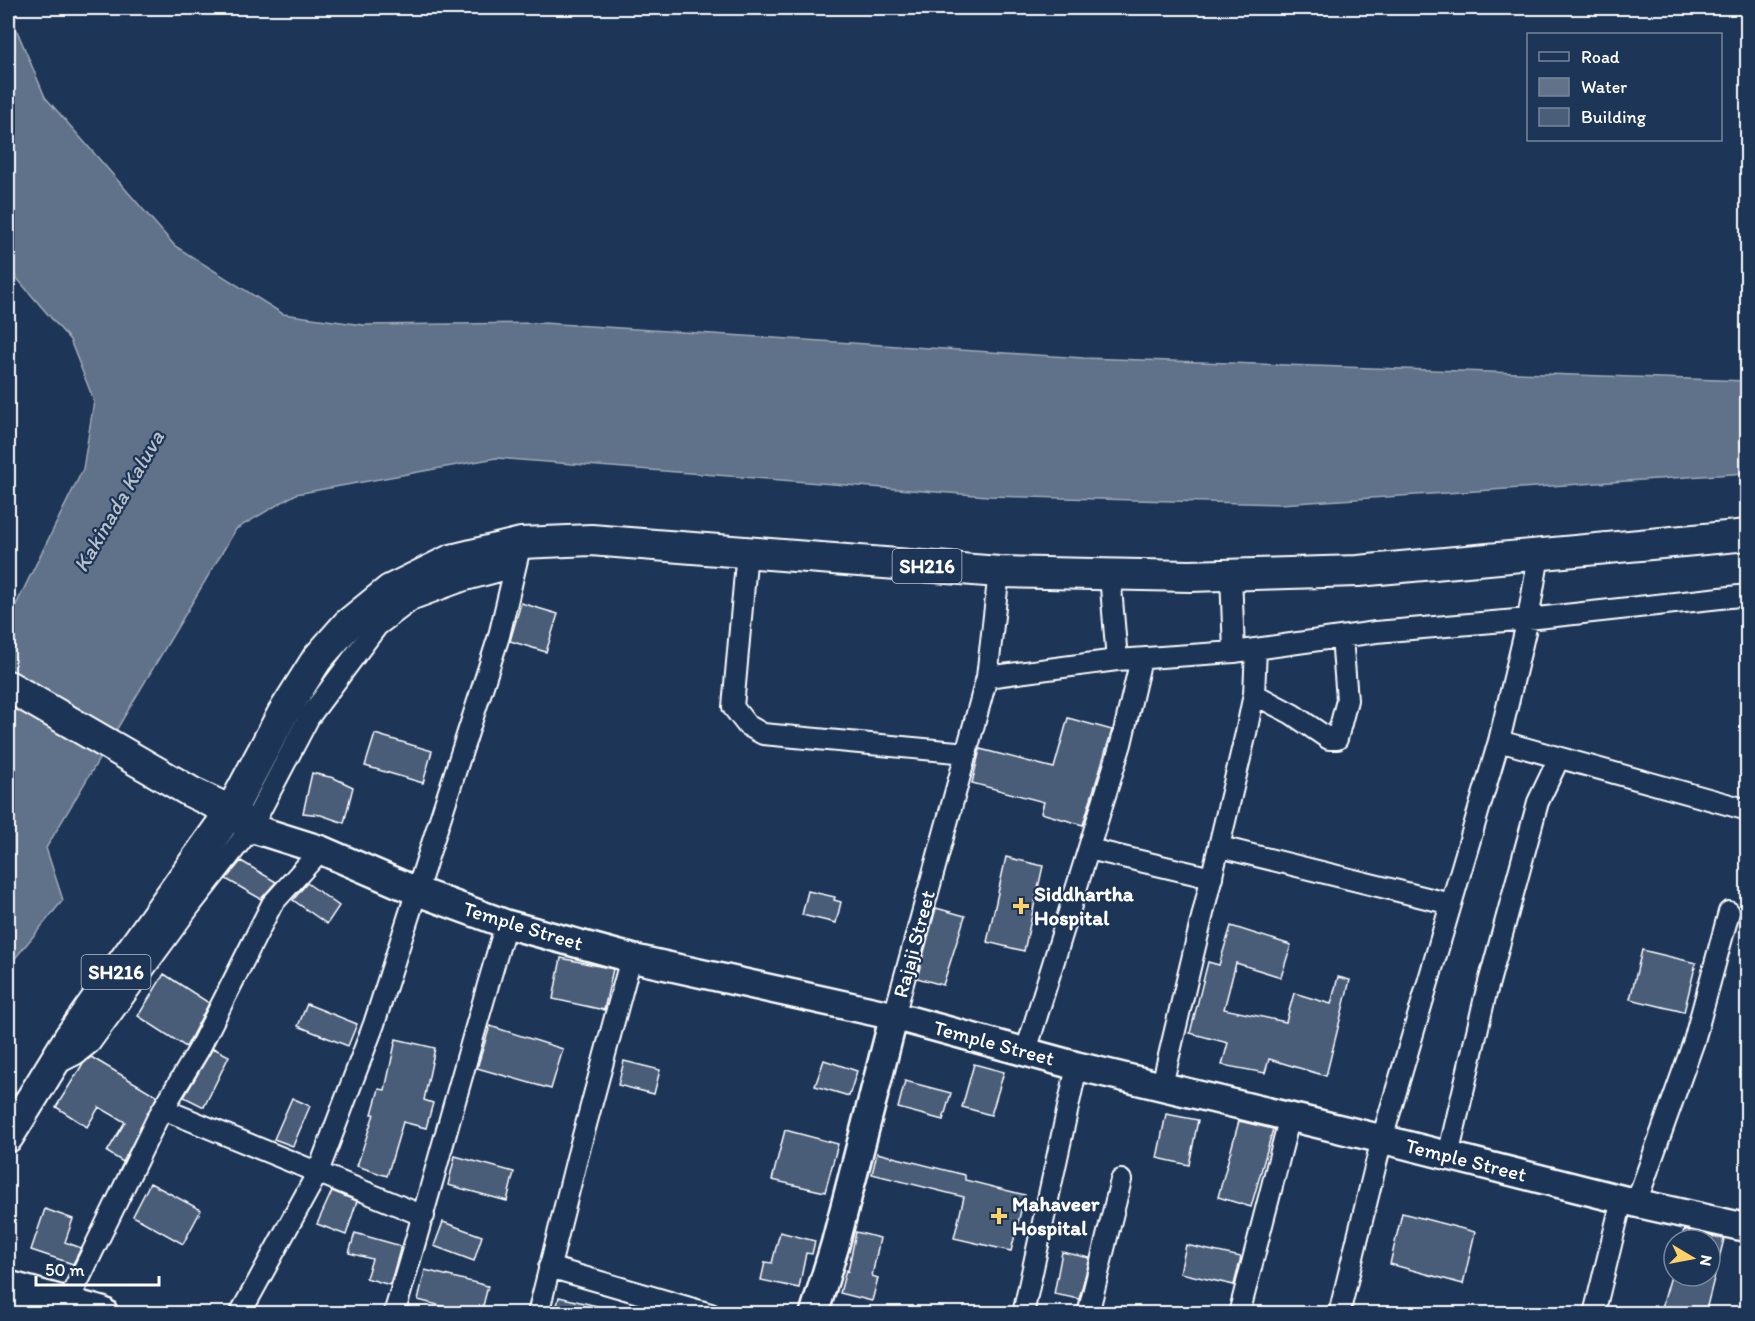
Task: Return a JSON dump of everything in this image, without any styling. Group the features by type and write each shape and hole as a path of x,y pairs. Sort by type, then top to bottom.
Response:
{"highway":[{"path":"10,1296 67,1304 101,1314"}],"main road":[{"name":"SH216","path":"8,1137 69,1038 241,819 278,723 317,659 347,625 390,590 451,560 518,555 591,540 999,572 1231,574 1358,571 1748,536"},
{"path":"8,686 241,819"}],"street":[{"path":"747,551 733,707 747,724 763,734 967,753"},
{"path":"240,1314 318,1172 374,1024 499,636 518,555"},
{"path":"1339,1314 1382,1139 1499,741 1528,619 1539,555"},
{"name":"Rajaji Street","path":"814,1314 835,1245 894,1016 987,677 999,572"},
{"path":"1110,574 1117,660"},
{"path":"1231,574 1234,652"},
{"path":"987,677 1117,660 1234,652 1342,637 1748,595"},
{"path":"1254,694 1292,714 1329,740 1336,739 1347,700 1342,637"},
{"path":"1162,1085 1220,847 1254,694 1256,649"},
{"path":"1026,1052 1121,744 1141,659"},
{"path":"1499,741 1748,810"},
{"path":"1448,1156 1485,997 1539,802 1559,758"},
{"name":"Temple Street","path":"241,819 416,891 506,924 631,958 894,1016 1077,1066 1290,1116 1629,1202 1748,1228"},
{"path":"1220,847 1451,904"},
{"path":"1089,849 1212,878"},
{"path":"67,1304 163,1109 198,1051 272,904 321,850"},
{"path":"1594,1314 1629,1202 1694,1041 1729,912"},
{"path":"394,1314 506,924"},
{"path":"538,1314 631,958"},
{"path":"1023,1314 1077,1066"},
{"path":"163,1109 423,1216"},
{"path":"1239,1314 1290,1116"},
{"path":"1088,1314 1121,1180"},
{"path":"549,1267 711,1314"}],"water":[{"name":"Kakinada Kaluva","path":"8,8 16,8 15,26 45,97 175,246 283,314 363,325 543,323 1084,358 1747,381 1747,473 1280,504 988,496 496,458 296,494 236,529 46,848 63,900 8,967 8,621 83,469 94,401 70,340 8,268"}],"building":[{"path":"521,603 558,614 546,652 510,641"},
{"path":"1068,718 1112,730 1083,825 1041,813 1044,802 972,783 980,749 1054,768"},
{"path":"375,734 432,751 423,783 365,766"},
{"path":"312,773 334,778 353,787 344,823 321,815 303,813"},
{"path":"1006,857 1043,866 1024,951 987,942"},
{"path":"241,861 276,882 261,899 226,879"},
{"path":"307,883 339,906 327,924 293,900"},
{"path":"808,891 835,897 834,900 841,902 836,923 802,915"},
{"path":"936,908 965,916 943,985 917,978"},
{"path":"1231,926 1291,945 1281,977 1236,963 1224,1009 1286,1022 1294,993 1331,1004 1338,977 1350,980 1326,1076 1269,1059 1265,1073 1222,1065 1228,1043 1190,1033 1208,962 1219,965"},
{"path":"1642,950 1696,963 1684,1012 1630,999"},
{"path":"561,958 613,969 604,1010 553,999"},
{"path":"164,974 209,1003 186,1047 138,1016"},
{"path":"307,1004 357,1024 348,1046 298,1026"},
{"path":"490,1026 563,1049 551,1089 477,1068"},
{"path":"396,1039 435,1048 424,1100 433,1103 426,1128 403,1122 387,1176 357,1166 374,1114 372,1114 379,1089 385,1090"},
{"path":"213,1048 229,1056 204,1107 184,1097"},
{"path":"91,1057 157,1096 123,1162 107,1152 125,1122 99,1107 87,1127 56,1107 82,1065"},
{"path":"824,1060 857,1071 849,1096 815,1086"},
{"path":"624,1061 660,1070 654,1094 618,1085"},
{"path":"974,1064 1004,1072 991,1115 962,1107"},
{"path":"905,1081 951,1093 943,1120 898,1108"},
{"path":"292,1098 310,1106 293,1146 274,1139"},
{"path":"1166,1114 1198,1120 1189,1165 1157,1158"},
{"path":"1239,1121 1273,1129 1251,1207 1218,1197"},
{"path":"785,1130 838,1144 825,1192 772,1180"},
{"path":"877,1153 965,1175 965,1180 1025,1195 1011,1251 954,1238 964,1197 872,1174"},
{"path":"455,1156 514,1172 507,1201 448,1185"},
{"path":"150,1183 201,1210 183,1244 133,1216"},
{"path":"332,1191 357,1201 346,1235 317,1224"},
{"path":"45,1209 73,1219 65,1242 81,1248 73,1264 31,1250"},
{"path":"1402,1213 1475,1232 1463,1284 1390,1264"},
{"path":"443,1222 482,1236 474,1261 434,1246"},
{"path":"780,1232 815,1241 812,1254 806,1253 799,1288 761,1280 765,1262 772,1263"},
{"path":"856,1232 880,1238 872,1276 878,1278 872,1301 840,1293 846,1270 848,1271"},
{"path":"355,1233 401,1246 390,1285 366,1278 372,1259 349,1253"},
{"path":"1186,1245 1241,1257 1234,1285 1180,1273"},
{"path":"1062,1252 1090,1258 1079,1299 1054,1294"},
{"path":"425,1270 488,1286 481,1314 418,1300"},
{"path":"1668,1288 1712,1288 1705,1314 1660,1314"},
{"path":"559,1297 606,1308 606,1314 555,1314"}],"place":[{"name":"Siddhartha Hospital","path":"1021,906"},
{"name":"Mahaveer Hospital","path":"999,1216"}]}
